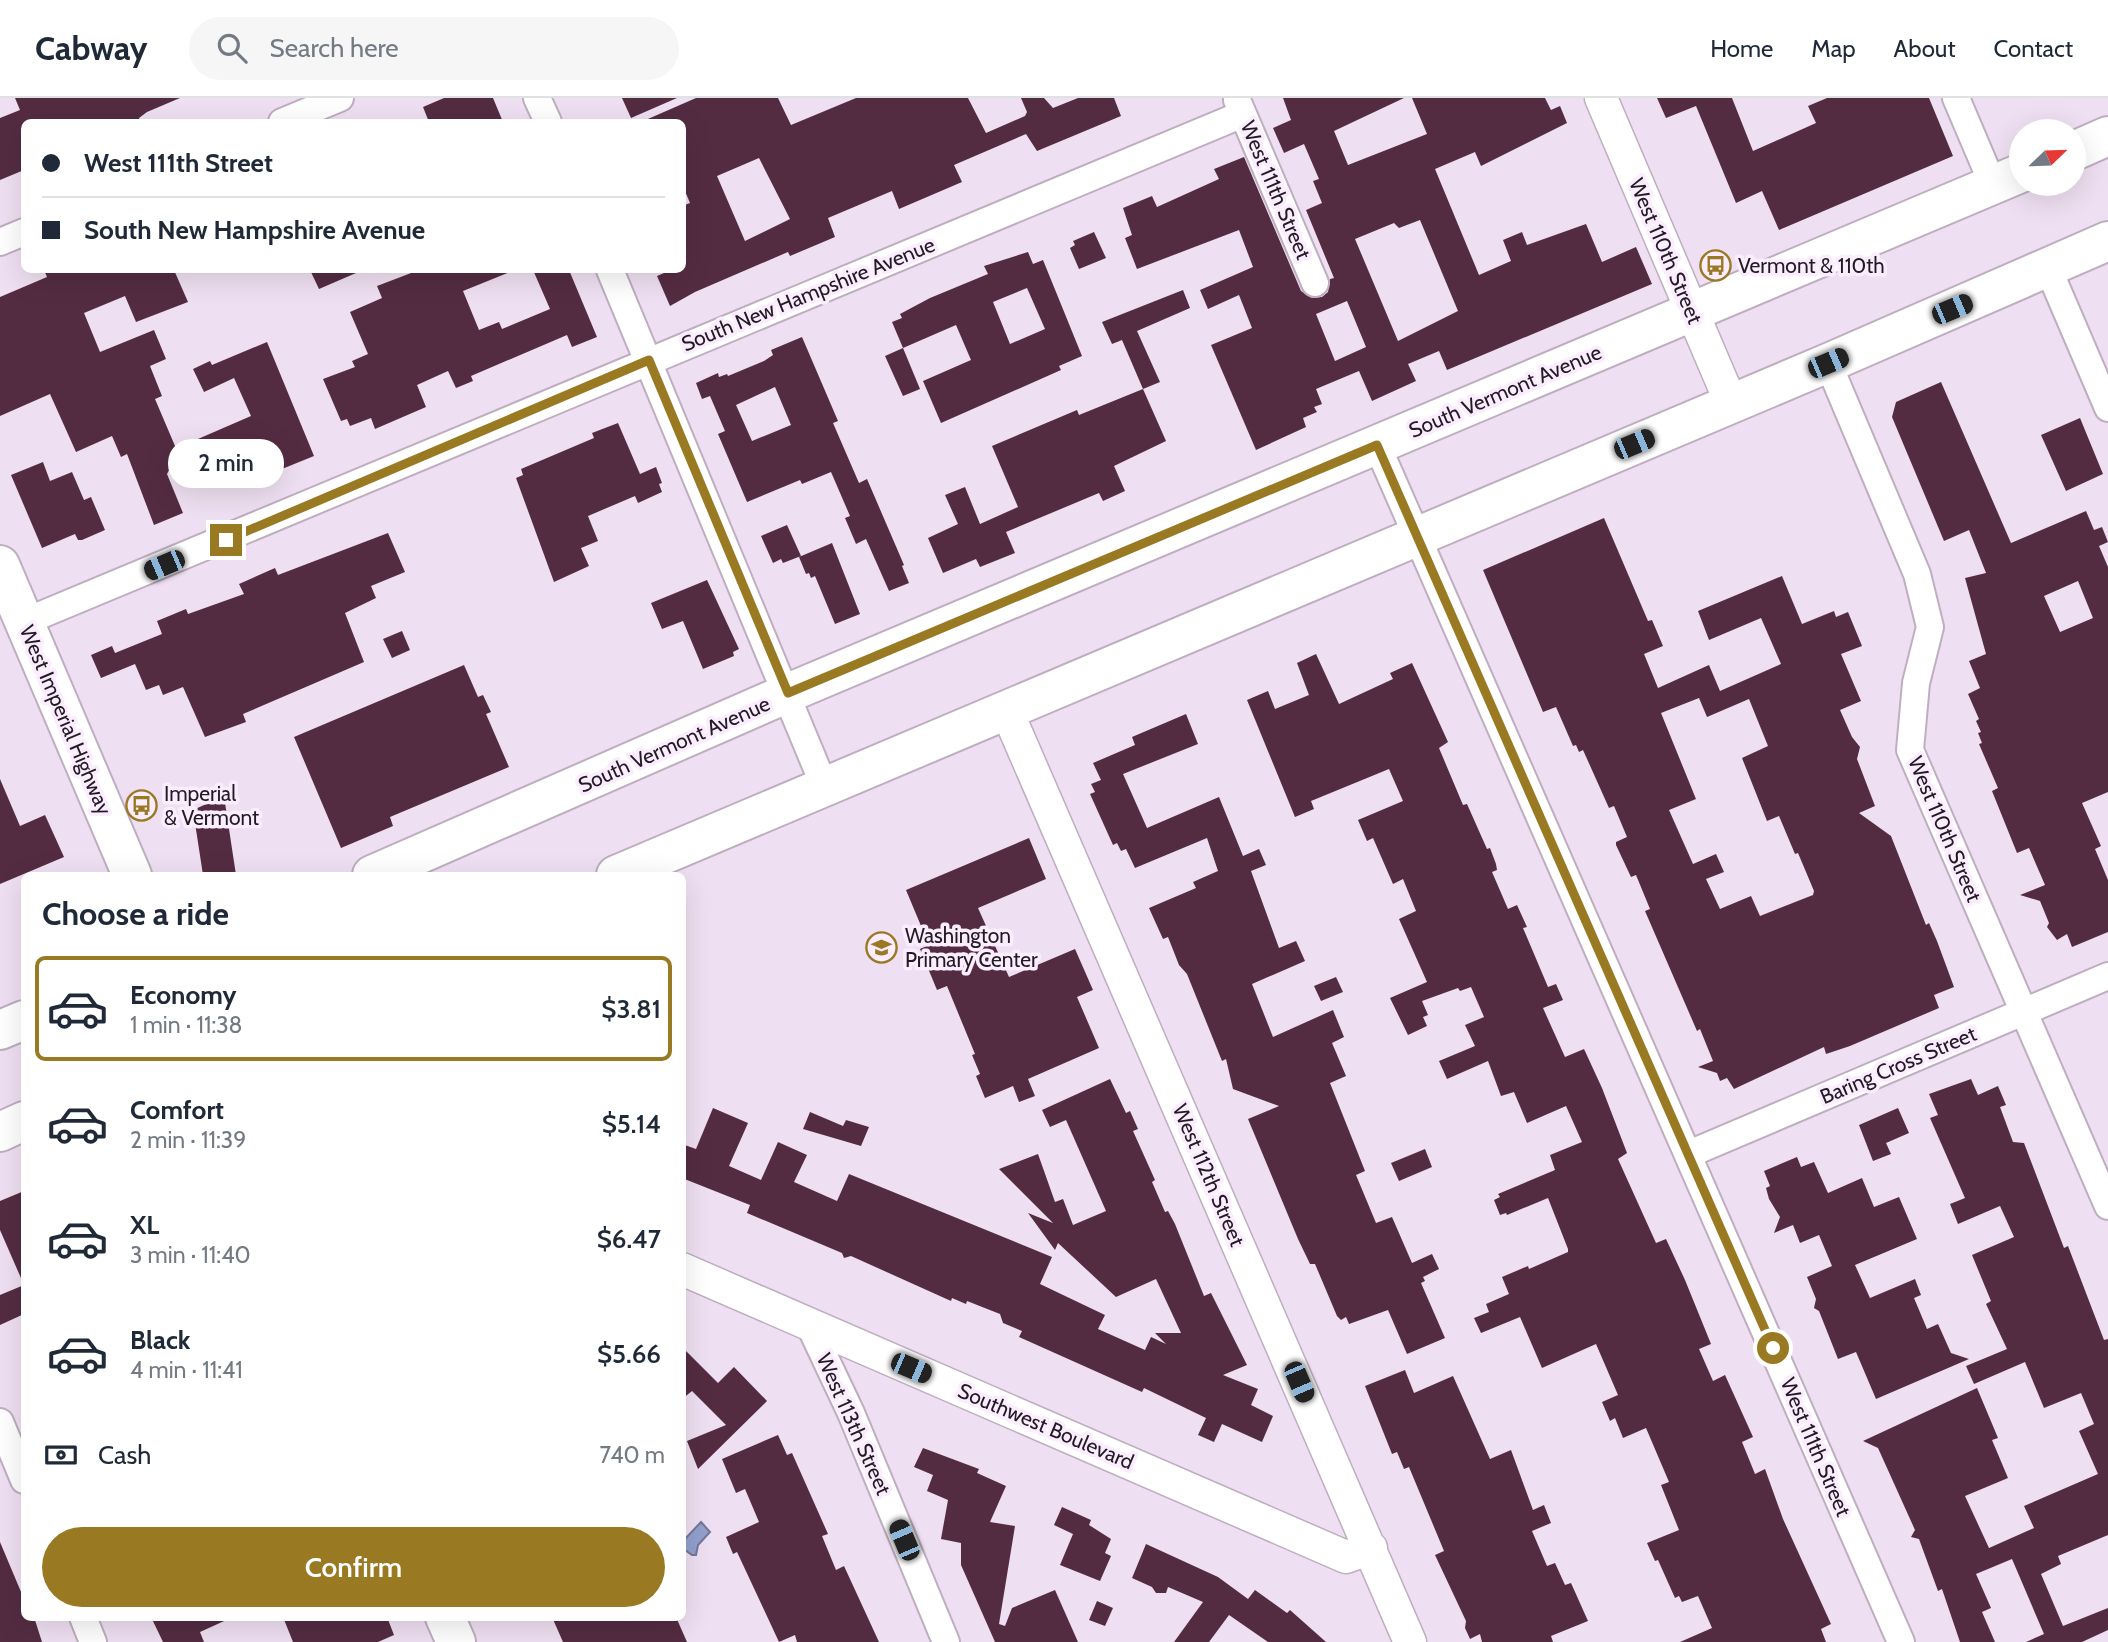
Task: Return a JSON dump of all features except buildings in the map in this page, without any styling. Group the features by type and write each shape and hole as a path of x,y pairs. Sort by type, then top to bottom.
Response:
{"main road":[{"path":"2086,146 2108,136"},
{"name":"South Vermont Avenue","path":"379,872 788,693 2007,179"},
{"path":"623,872 2108,242"},
{"name":"West Imperial Highway","path":"9,597 131,872"},
{"path":"0,1030 21,1021"},
{"path":"0,1132 21,1122"},
{"path":"447,1621 456,1642"}],"street":[{"path":"289,119 340,98"},
{"path":"537,98 547,119"},
{"name":"West 110th Street","path":"1601,98 1731,403"},
{"path":"1956,98 2007,179"},
{"name":"West 111th Street","path":"1240,106 1315,283"},
{"name":"South New Hampshire Avenue","path":"9,597 649,360 1240,106"},
{"path":"0,242 21,233"},
{"path":"2048,268 2108,408"},
{"path":"612,273 825,788"},
{"name":"West 110th Street","path":"1828,363 1917,574 1930,627 1916,683 1910,750 2108,1206"},
{"name":"West 111th Street","path":"1377,445 1901,1642"},
{"name":"West 112th Street","path":"1006,709 1410,1642"},
{"name":"Baring Cross Street","path":"1689,1154 2108,976"},
{"name":"Southwest Boulevard","path":"686,1271 1346,1556 1371,1549"},
{"name":"West 113th Street","path":"808,1324 851,1413 946,1642"},
{"path":"0,1422 21,1473"},
{"path":"85,1621 93,1642"}],"water":[{"path":"701,1522 710,1532 698,1545 696,1555 686,1551 686,1538"}],"place":[{"name":"Vermont & 110th","path":"1715,265"},
{"name":"Imperial & Vermont","path":"141,805"},
{"name":"Washington Primary Center","path":"882,947"}],"route":[{"path":"226,540 649,360 788,693 1377,445 1773,1348"}]}
